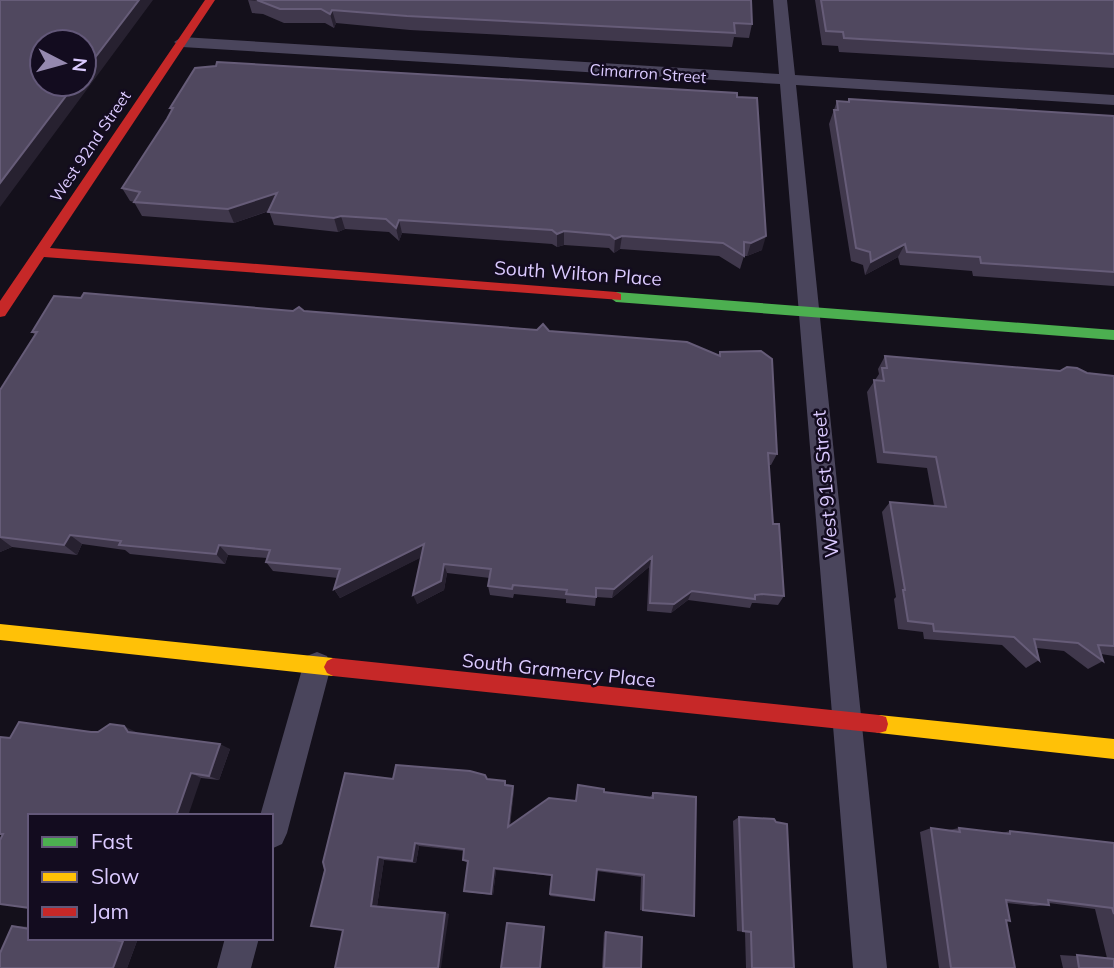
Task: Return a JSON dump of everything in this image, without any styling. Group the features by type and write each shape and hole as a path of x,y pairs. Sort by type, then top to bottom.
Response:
{"street":[{"name":"West 92nd Street","path":"0,312 210,0"},
{"name":"West 91st Street","path":"780,0 870,968"},
{"name":"Cimarron Street","path":"182,42 788,82 1114,100"},
{"name":"South Wilton Place","path":"39,252 1114,335"},
{"name":"South Gramercy Place","path":"0,632 1114,749"},
{"path":"273,826 317,666"},
{"path":"234,968 241,940"}],"building":[{"path":"0,0 139,0 98,54 98,28 28,28 28,98 64,98 0,183"},
{"path":"257,0 751,0 752,24 734,23 735,33 332,10 330,14 321,9 280,9"},
{"path":"821,0 1114,0 1114,54 844,38 843,32 826,31"},
{"path":"217,62 737,93 737,97 757,98 766,236 751,243 744,242 744,256 723,243 622,236 615,239 610,235 564,231 557,234 552,230 399,220 396,228 386,219 268,212 277,193 228,209 134,202 140,192 122,188 167,119 173,108 170,108 195,68 216,66"},
{"path":"849,99 1114,116 1114,272 981,263 980,257 907,252 905,244 871,262 870,252 856,248 834,110 838,110 837,101 849,102"},
{"path":"84,293 293,311 299,307 304,311 537,330 543,324 549,331 687,342 720,356 720,352 761,351 772,359 777,454 768,453 773,524 779,524 784,596 762,594 755,595 755,599 692,591 674,604 650,603 652,557 614,589 596,588 596,597 566,594 567,590 513,585 512,589 488,586 491,569 444,564 441,581 413,595 424,544 334,589 340,569 266,562 270,550 219,545 216,554 119,545 121,541 70,535 64,545 0,537 0,390 37,332 32,332 54,296 81,298"},
{"path":"885,356 1060,371 1067,367 1087,373 1114,376 1114,646 1098,645 1103,661 1078,643 1034,639 1039,660 1014,637 934,631 933,624 908,621 890,502 946,507 936,457 884,452 874,380 884,381 882,368 887,368"},
{"path":"19,722 91,732 98,732 110,724 124,726 128,732 220,744 209,776 191,773 177,814 28,814 28,908 0,904 0,840 3,834 0,834 0,737 10,738"},
{"path":"396,765 470,771 485,775 487,779 505,781 505,785 513,786 508,827 549,798 576,801 578,785 604,789 604,792 653,798 653,793 696,797 694,916 643,910 644,875 597,869 594,900 550,894 552,875 494,868 491,894 464,891 468,861 463,860 464,849 415,843 412,861 378,857 371,906 445,913 438,968 335,968 343,930 311,926 325,870 323,862 345,773 393,779"},
{"path":"739,817 774,819 787,824 794,968 752,968 751,932 743,931"},
{"path":"931,828 960,832 959,828 1010,834 1010,831 1114,843 1114,914 1112,908 1048,900 1049,905 1006,900 1010,921 1006,920 1015,968 951,968"},
{"path":"507,923 544,927 540,968 501,968"},
{"path":"12,926 28,929 28,940 123,941 113,968 0,968 0,953"},
{"path":"606,932 642,937 641,968 604,968"},
{"path":"1077,955 1114,959 1114,968 1079,968"}],"traffic: fast":[{"path":"616,297 1114,335"}],"traffic: slow":[{"path":"0,632 333,667"},
{"path":"879,724 1114,749"}],"traffic: jam":[{"path":"0,312 210,0"},
{"path":"39,252 616,297"},
{"path":"333,667 879,724"}]}
